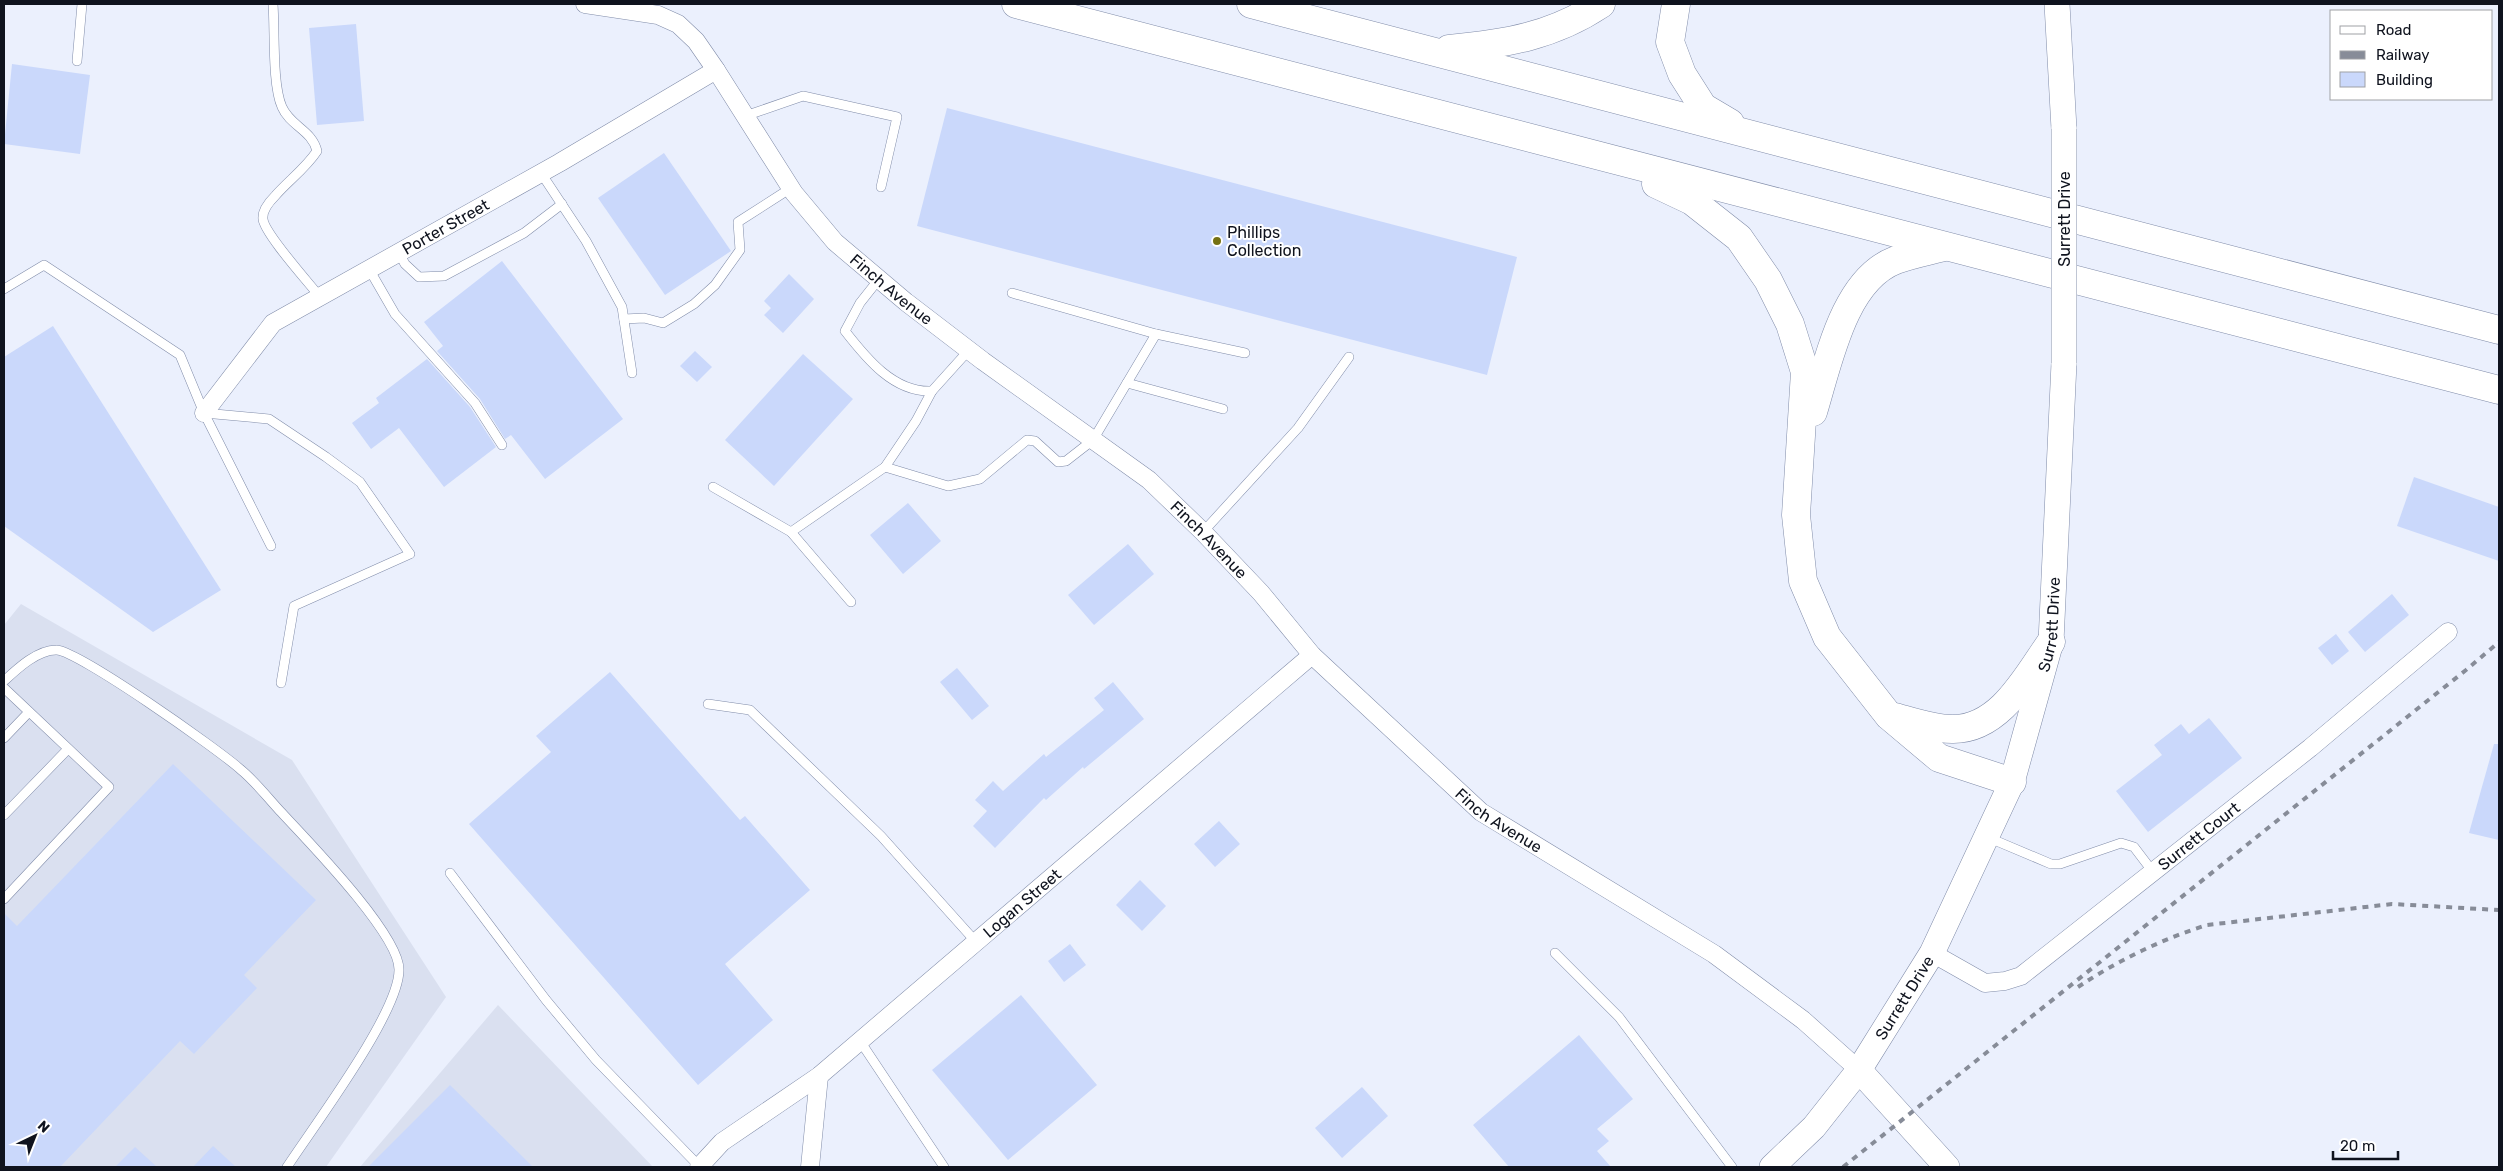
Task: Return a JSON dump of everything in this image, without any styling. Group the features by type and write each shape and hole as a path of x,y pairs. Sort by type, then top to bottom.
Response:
{"highway":[{"path":"1016,4 2499,390"},
{"path":"1251,4 1750,136 2499,330"},
{"path":"1430,51 1503,44 1536,36 1587,13 1601,4"},
{"path":"1676,4 1670,42 1682,74 1703,107 1750,136"},
{"path":"1591,154 1692,201 1738,238 1768,280 1790,324 1805,372 1796,515 1803,580 1827,637 1889,716 1939,758 2012,782"},
{"path":"1801,450 1844,315 1869,279 1895,260 1945,246"},
{"path":"1889,716 1951,729 1978,724 2002,708 2051,642"}],"street":[{"name":"Finch Avenue","path":"585,4 658,16 678,24 696,41 791,188 835,242 878,279 969,350 1149,480 1203,532 1261,594 1312,655 1481,812 1714,954 1802,1020 1859,1070"},
{"name":"Surrett Drive","path":"1772,1167 1814,1127 1859,1070 1932,953 2012,782 2051,642 2064,363 2064,129 2057,4"},
{"name":"Porter Street","path":"204,413 273,322 541,173 716,70"},
{"name":"Surrett Court","path":"1932,953 1985,983 2005,981 2021,976 2310,748 2448,632"},
{"name":"Logan Street","path":"699,1167 722,1142 819,1076 1312,655"},
{"path":"1859,1070 1947,1167"},
{"path":"810,1167 819,1076"}],"lane":[{"path":"78,61 82,4"},
{"path":"273,4 277,81 281,105 286,114 314,141 317,151 312,159 274,196 264,210 263,221 270,234 320,297"},
{"path":"744,116 803,96 898,117 881,187"},
{"path":"541,173 586,242 622,307 632,373"},
{"path":"624,318 644,318 664,323 694,304 715,285 740,250 738,222 791,188"},
{"path":"399,253 405,264 419,278 444,276 524,233 562,204"},
{"path":"4,289 44,265 180,355 204,413 271,546"},
{"path":"369,269 395,314 475,403 502,445"},
{"path":"878,279 860,303 845,331 863,355 891,379 918,392 932,391"},
{"path":"1012,293 1156,334 1245,353"},
{"path":"885,467 948,486 980,479 1027,440 1035,442 1058,462 1066,461 1093,440 1156,334"},
{"path":"791,532 885,467 916,421 932,391 969,350"},
{"path":"1203,532 1298,428 1349,357"},
{"path":"1127,383 1223,409"},
{"path":"204,413 269,419 326,457 360,482 410,554 294,606 281,683"},
{"path":"713,487 791,532 850,602"},
{"path":"4,681 29,659 56,649 79,658 109,676 241,769 358,897 390,944 400,969 395,992 368,1044 287,1167"},
{"path":"4,688 109,787 4,899"},
{"path":"708,704 750,710 881,836 976,942"},
{"path":"4,738 30,712"},
{"path":"4,815 68,749"},
{"path":"1987,837 2051,864 2060,864 2121,843 2134,847 2153,872"},
{"path":"450,873 546,1000 584,1045 699,1167"},
{"path":"1555,953 1619,1017 1732,1167"},
{"path":"860,1041 944,1167"}],"shaded area":[{"path":"21,604 292,760 446,997 326,1167 4,1167 4,625"},
{"path":"498,1005 653,1167 360,1167"}],"building":[{"path":"356,24 364,121 317,125 309,28"},
{"path":"12,64 90,75 80,154 4,144"},
{"name":"Phillips Collection","path":"947,108 1517,257 1487,375 917,226"},
{"path":"664,153 731,251 665,295 598,198"},
{"path":"502,261 623,419 545,479 511,435 505,439 480,399 437,351 443,346 424,322"},
{"path":"789,274 814,299 783,333 764,315 771,308 764,301"},
{"path":"53,326 221,590 153,632 4,526 4,357"},
{"path":"695,351 712,367 697,382 680,366"},
{"path":"803,354 853,399 774,486 725,440"},
{"path":"427,359 470,407 496,447 444,487 399,428 371,449 352,423 379,403 376,398"},
{"path":"2414,477 2499,507 2499,561 2397,526"},
{"path":"908,503 941,541 903,574 870,535"},
{"path":"1128,544 1154,574 1094,625 1068,595"},
{"path":"2392,594 2409,615 2365,652 2348,632"},
{"path":"2336,634 2349,651 2332,665 2318,648"},
{"path":"957,668 989,706 972,720 940,682"},
{"path":"610,672 740,820 745,816 810,890 725,964 773,1020 698,1085 469,824 551,752 536,736"},
{"path":"1113,682 1144,719 1084,769 1083,767 1046,800 1044,798 995,848 973,826 987,811 975,800 993,781 1003,791 1044,754 1046,757 1104,710 1094,698"},
{"path":"2209,718 2242,758 2148,832 2116,791 2162,755 2154,745 2181,724 2189,734"},
{"path":"2494,744 2499,744 2499,840 2469,833"},
{"path":"173,764 316,900 244,975 257,988 194,1054 180,1041 60,1167 4,1167 4,913 17,926"},
{"path":"1219,821 1240,844 1215,867 1194,844"},
{"path":"1140,880 1166,906 1142,931 1116,905"},
{"path":"1070,944 1086,965 1064,982 1048,961"},
{"path":"1021,995 1097,1085 1008,1160 932,1070"},
{"path":"1579,1035 1633,1099 1597,1129 1609,1141 1597,1151 1611,1167 1509,1167 1473,1125"},
{"path":"450,1085 533,1167 368,1167"},
{"path":"1362,1087 1388,1116 1342,1158 1315,1128"},
{"path":"213,1146 236,1167 193,1167"},
{"path":"135,1147 157,1167 115,1167"}],"railway":[{"path":"1843,1167 2499,642"},
{"path":"2078,987 2108,968 2140,952 2173,937 2207,925 2392,904 2499,910"}],"place":[{"name":"Phillips Collection","path":"1217,241"}]}
